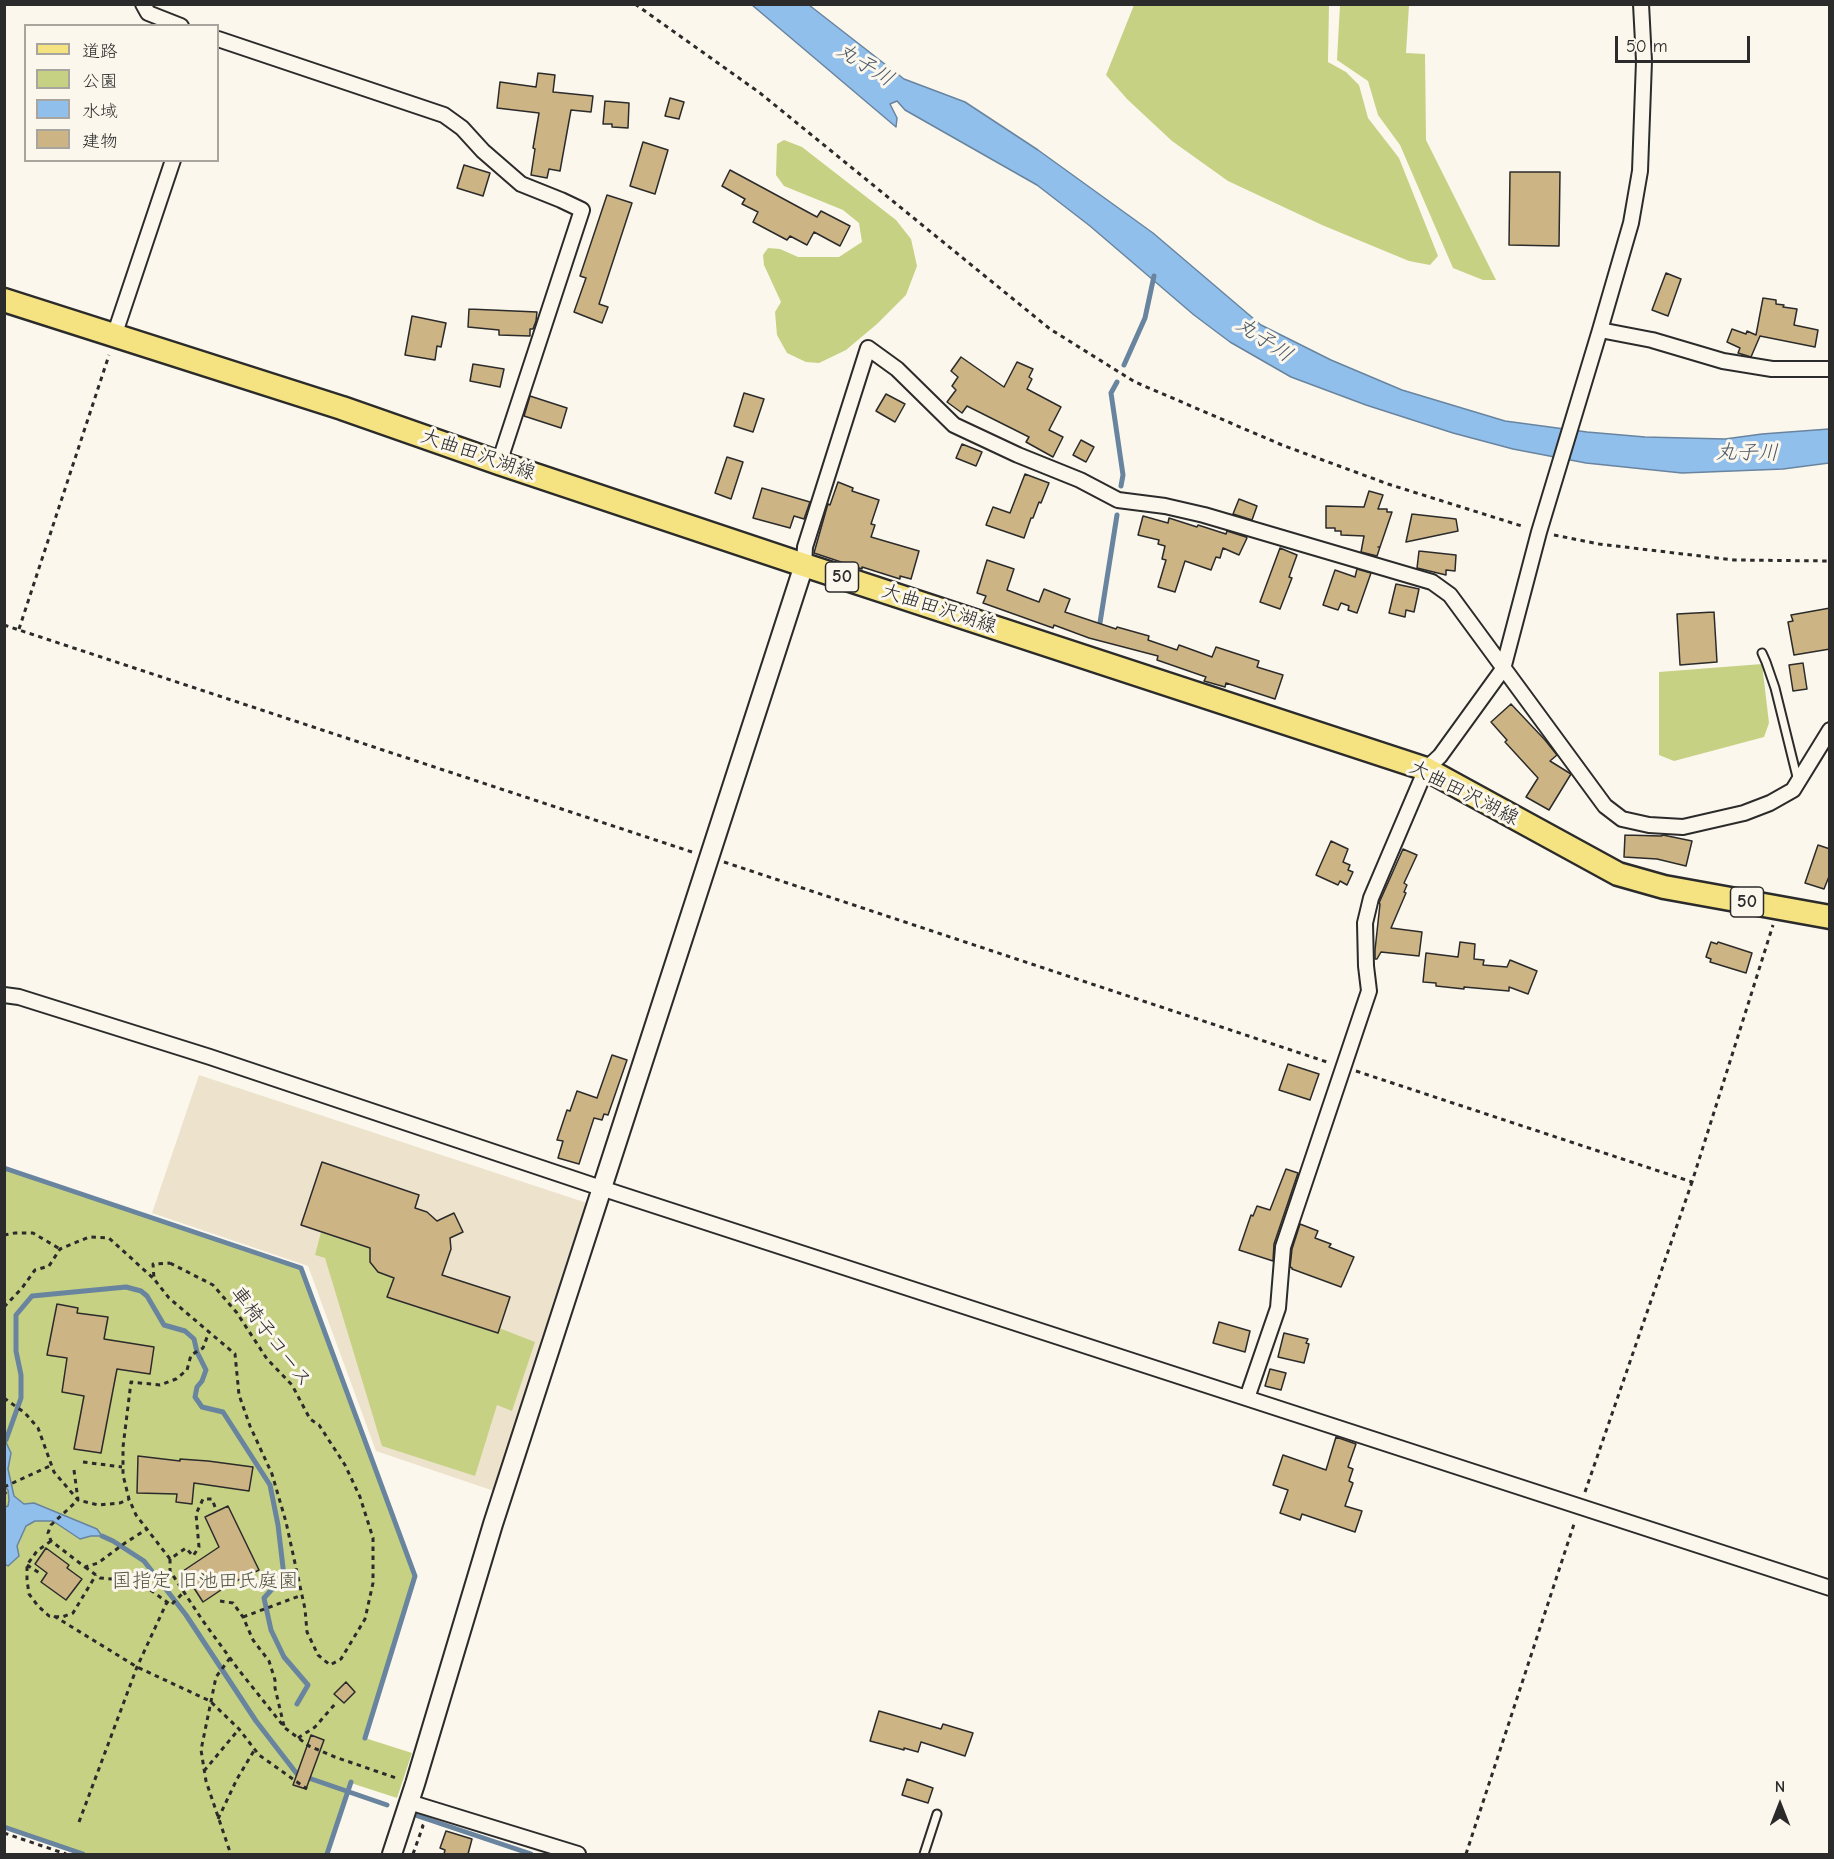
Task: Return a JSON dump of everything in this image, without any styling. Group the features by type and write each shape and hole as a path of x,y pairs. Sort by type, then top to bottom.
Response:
{"main road":[{"name":"大曲田沢湖線","path":"4,300 342,408 804,565 1426,769 1618,874 1664,887 1830,917"}],"street":[{"path":"143,4 148,13 176,24"},
{"path":"1246,1398 1278,1308 1283,1247 1369,991 1365,923 1371,898 1426,769 1440,756 1503,669 1541,526 1631,223 1640,171 1644,61 1641,4"},
{"path":"219,39 444,115 462,128 483,151 521,184 582,210 499,463"},
{"path":"114,336 172,162"},
{"path":"1600,330 1652,340 1723,361 1772,369 1830,369"},
{"path":"392,1854 497,1513 804,565 805,547 868,348 897,369 954,425 1018,455 1080,480 1118,500 1164,506 1204,515 1432,582 1450,596 1605,807 1622,819 1649,825 1683,827 1744,813 1770,804 1792,790 1830,730"},
{"path":"4,995 19,997 210,1058 601,1188 1830,1588"},
{"path":"412,1793 578,1854"}],"lane":[{"path":"1762,653 1775,688 1798,781"},
{"path":"924,1854 937,1814"}],"path":[{"path":"635,4 760,93 1050,329 1135,382 1282,445 1388,484 1599,544 1734,560 1830,561"},
{"path":"19,629 114,336"},
{"path":"4,625 1692,1182"},
{"path":"1466,1854 1580,1507 1692,1182 1779,908"},
{"path":"4,1235 33,1233 60,1249"},
{"path":"4,1307 35,1270 49,1266 60,1249 89,1237 109,1238 154,1279"},
{"name":"車椅子コース","path":"170,1263 213,1285 237,1313 267,1359 292,1385 310,1419 319,1425 345,1465 360,1497 373,1539 373,1583 365,1619 341,1659 330,1665 318,1655 307,1632 305,1609 286,1522 272,1474 239,1395 235,1354 168,1298 154,1279 153,1264 170,1263"},
{"path":"209,1332 203,1348 191,1355 187,1370 176,1379 160,1384 131,1382 123,1447 123,1475 136,1515 170,1559 170,1571 182,1594 285,1728 309,1746 412,1793"},
{"path":"5,1401 25,1413 38,1428 54,1472 78,1500 98,1505 120,1503 129,1498"},
{"path":"82,1462 123,1467"},
{"path":"4,1498 7,1497 4,1489 52,1465"},
{"path":"74,1470 78,1500"},
{"path":"170,1559 186,1548 193,1556 199,1547 196,1514 203,1499 212,1499 215,1507"},
{"path":"78,1500 51,1525 48,1533 51,1541 100,1578 138,1581 169,1604"},
{"path":"85,1567 98,1563 147,1529"},
{"path":"51,1541 37,1551 27,1565 29,1594 49,1616 63,1617 72,1613 96,1575"},
{"path":"27,1565 41,1574"},
{"path":"79,1822 137,1666 169,1604 182,1594"},
{"path":"243,1617 302,1595"},
{"path":"220,1601 233,1602 243,1617 253,1640 269,1661 285,1728"},
{"path":"54,1616 137,1666 210,1701 239,1729 259,1755 307,1789"},
{"path":"230,1658 216,1677 201,1750 206,1781 230,1852"},
{"path":"298,1738 315,1727 335,1704"},
{"path":"204,1771 239,1729"},
{"path":"218,1819 237,1779 255,1749"},
{"path":"4,1833 66,1854"}],"shaded area":[{"path":"199,1075 587,1203 497,1492 376,1451 308,1266 152,1213"}],"green space":[{"path":"1134,5 1329,5 1328,62 1346,72 1359,85 1368,118 1399,158 1438,256 1430,265 1409,261 1322,225 1228,181 1172,141 1127,99 1106,75"},
{"path":"1340,5 1409,5 1406,53 1425,54 1426,140 1496,280 1483,280 1453,268 1400,145 1378,115 1368,81 1337,60"},
{"path":"784,140 802,147 896,220 911,239 917,266 906,295 877,324 846,350 819,363 806,362 787,353 777,335 775,312 781,302 764,265 763,255 768,248 780,249 798,257 839,257 862,242 859,223 843,210 784,186 776,175 777,144"},
{"path":"1762,664 1769,723 1764,737 1674,761 1659,755 1659,672"},
{"name":"国指定 旧池田氏庭園","path":"5,1168 301,1268 415,1576 365,1738 412,1753 397,1798 351,1783 327,1854 83,1854 5,1827"},
{"path":"321,1232 370,1248 370,1262 378,1272 394,1278 387,1297 497,1333 499,1328 535,1342 512,1411 497,1405 475,1476 382,1446 325,1258 315,1255"}],"water":[{"name":"丸子川","path":"752,5 809,5 904,79 965,102 1038,150 1153,233 1261,325 1331,360 1402,390 1505,421 1645,437 1725,439 1829,429 1829,463 1783,469 1682,473 1586,463 1513,449 1453,433 1366,405 1291,377 1230,342 1194,315 1090,226 1037,185 905,110 897,101 890,104 897,118 896,127"},
{"path":"5,1440 11,1453 8,1469 14,1496 24,1504 34,1503 97,1529 102,1536 80,1539 53,1521 35,1521 26,1526 17,1546 19,1556 8,1566 5,1564 5,1507 8,1506 9,1500 8,1490 5,1487"}],"building":[{"path":"538,73 555,75 553,92 593,96 591,112 571,110 560,171 549,169 547,178 531,175 539,113 497,108 500,82 536,87"},
{"path":"670,98 684,102 679,119 665,116"},
{"path":"605,101 629,103 628,128 603,124"},
{"path":"643,142 668,150 655,194 630,186"},
{"path":"464,165 490,173 483,196 457,188"},
{"path":"730,170 817,217 821,211 850,226 840,246 814,232 807,245 790,236 787,240 753,222 758,212 742,204 745,199 722,186"},
{"path":"1510,172 1560,172 1559,246 1509,245"},
{"path":"607,195 632,203 599,304 608,307 602,323 574,312 586,278 580,276"},
{"path":"1666,273 1681,279 1668,316 1652,310"},
{"path":"1763,298 1776,300 1776,304 1784,305 1783,307 1797,309 1794,325 1818,330 1815,347 1760,336 1751,357 1738,353 1740,348 1727,342 1732,329 1756,335"},
{"path":"469,309 537,312 536,321 533,329 530,329 530,336 499,335 499,330 468,327"},
{"path":"412,316 446,323 441,347 437,346 435,360 405,355"},
{"path":"961,357 1004,387 1017,362 1033,369 1029,377 1032,379 1027,389 1061,407 1049,430 1063,437 1053,457 1026,442 1029,437 967,406 962,413 947,402 956,390 952,386 958,377 951,371"},
{"path":"473,364 504,369 500,387 470,381"},
{"path":"744,393 764,399 753,432 734,426"},
{"path":"886,394 905,404 895,422 876,411"},
{"path":"530,396 567,408 561,428 524,416"},
{"path":"1081,440 1094,447 1086,462 1073,455"},
{"path":"962,444 982,452 976,466 956,458"},
{"path":"727,457 743,462 731,499 715,493"},
{"path":"1025,474 1049,483 1041,503 1039,502 1031,518 1024,538 986,525 993,507 1010,513"},
{"path":"838,482 853,488 852,491 879,500 871,524 875,525 871,537 919,551 911,579 900,576 900,579 862,567 862,569 814,553 828,504 830,505"},
{"path":"762,488 810,502 804,519 794,516 790,528 753,518"},
{"path":"1369,491 1383,495 1378,509 1387,509 1387,512 1392,512 1377,556 1361,552 1364,536 1341,535 1341,531 1335,531 1335,528 1326,528 1326,506 1364,507"},
{"path":"1239,499 1257,506 1252,520 1233,514"},
{"path":"1412,514 1456,519 1458,531 1406,542"},
{"path":"1143,516 1168,523 1169,518 1226,534 1227,531 1247,538 1239,555 1223,548 1220,558 1216,557 1211,570 1185,561 1175,592 1158,587 1166,560 1162,559 1165,546 1158,544 1159,540 1138,535"},
{"path":"1280,548 1297,555 1289,577 1292,578 1280,609 1260,602"},
{"path":"1419,551 1456,555 1455,571 1446,570 1446,575 1417,568"},
{"path":"987,560 1014,569 1007,590 1039,602 1044,589 1070,599 1065,612 1116,629 1117,627 1149,636 1148,640 1177,650 1179,645 1212,657 1216,647 1259,661 1257,667 1283,675 1275,699 1226,683 1225,687 1204,681 1206,677 1157,660 1158,656 1089,638 1054,625 1053,628 983,603 986,596 977,593"},
{"path":"1357,569 1371,573 1357,613 1348,610 1349,606 1341,603 1338,610 1323,605 1335,570 1355,577"},
{"path":"1396,584 1419,589 1414,612 1406,610 1405,617 1389,613"},
{"path":"1830,608 1830,649 1794,655 1788,622 1793,621 1791,615"},
{"path":"1714,612 1717,662 1680,665 1677,614"},
{"path":"1803,663 1807,689 1793,691 1789,665"},
{"path":"1511,704 1557,755 1550,761 1571,774 1549,810 1526,797 1538,778 1505,742 1507,740 1491,722"},
{"path":"1625,835 1663,835 1692,841 1686,866 1657,859 1624,857"},
{"path":"1331,841 1348,849 1343,862 1350,865 1348,870 1353,872 1347,885 1340,881 1338,885 1316,875"},
{"path":"1818,845 1830,849 1830,874 1824,889 1805,883"},
{"path":"1403,849 1417,855 1404,883 1407,885 1404,892 1406,893 1391,928 1422,932 1419,956 1381,952 1375,959 1379,903"},
{"path":"1460,942 1475,944 1474,959 1484,960 1483,965 1507,967 1510,960 1537,971 1528,994 1509,987 1509,991 1464,987 1464,989 1423,982 1426,953 1458,957"},
{"path":"1711,942 1717,944 1718,942 1752,953 1746,973 1710,962 1711,959 1706,957"},
{"path":"612,1055 627,1060 608,1115 604,1114 602,1120 594,1118 579,1164 558,1158 563,1141 557,1140 567,1110 570,1111 577,1091 597,1098"},
{"path":"1288,1064 1319,1074 1310,1100 1279,1090"},
{"path":"322,1162 419,1195 415,1208 427,1212 437,1221 454,1213 463,1232 450,1238 451,1249 442,1275 510,1297 498,1333 387,1297 394,1278 378,1272 370,1262 370,1248 301,1225"},
{"path":"1286,1169 1298,1173 1274,1244 1273,1261 1239,1250 1251,1215 1253,1216 1257,1206 1270,1210"},
{"path":"1300,1224 1318,1231 1315,1238 1331,1244 1329,1247 1354,1257 1341,1287 1290,1267 1292,1249"},
{"path":"57,1304 78,1308 77,1313 108,1317 104,1339 154,1347 150,1374 117,1369 101,1453 74,1449 84,1396 62,1392 67,1358 47,1355"},
{"path":"1219,1322 1250,1331 1245,1352 1213,1343"},
{"path":"1284,1333 1308,1339 1306,1343 1309,1344 1304,1363 1278,1357"},
{"path":"1270,1369 1286,1373 1281,1390 1265,1386"},
{"path":"1336,1437 1356,1444 1348,1467 1353,1469 1349,1481 1353,1483 1345,1506 1362,1511 1355,1532 1302,1514 1300,1520 1280,1513 1288,1490 1273,1485 1283,1455 1326,1470"},
{"path":"138,1456 253,1467 249,1491 194,1483 192,1504 176,1502 177,1494 137,1493"},
{"path":"228,1506 259,1570 230,1584 203,1602 183,1571 219,1547 205,1517"},
{"path":"46,1548 69,1565 67,1568 82,1579 66,1600 41,1582 47,1573 35,1564"},
{"path":"346,1682 355,1692 344,1703 334,1694"},
{"path":"879,1711 941,1729 943,1724 973,1733 965,1756 921,1742 918,1752 870,1741"},
{"path":"311,1735 324,1740 306,1789 293,1785"},
{"path":"907,1779 933,1788 928,1803 902,1795"},
{"path":"446,1831 472,1839 468,1854 444,1854 445,1850 440,1848"}],"waterway":[{"path":"1124,365 1145,318 1154,276"},
{"path":"1117,382 1111,393 1123,475 1121,486"},
{"path":"1099,629 1117,515"},
{"path":"4,1168 301,1268 415,1576 365,1738"},
{"path":"6,1440 21,1398 21,1375 16,1351 16,1315 32,1296 126,1287 141,1291 147,1296 164,1325 185,1331 194,1339 197,1352 206,1370 197,1387 195,1397 202,1407 223,1412 270,1485 278,1525 284,1576 264,1598 271,1630 284,1657 308,1685 297,1704"},
{"path":"102,1536 144,1561 186,1615 256,1721 297,1774 387,1805"},
{"path":"327,1854 351,1782"},
{"path":"418,1816 531,1854"},
{"path":"4,1827 83,1854"}]}
